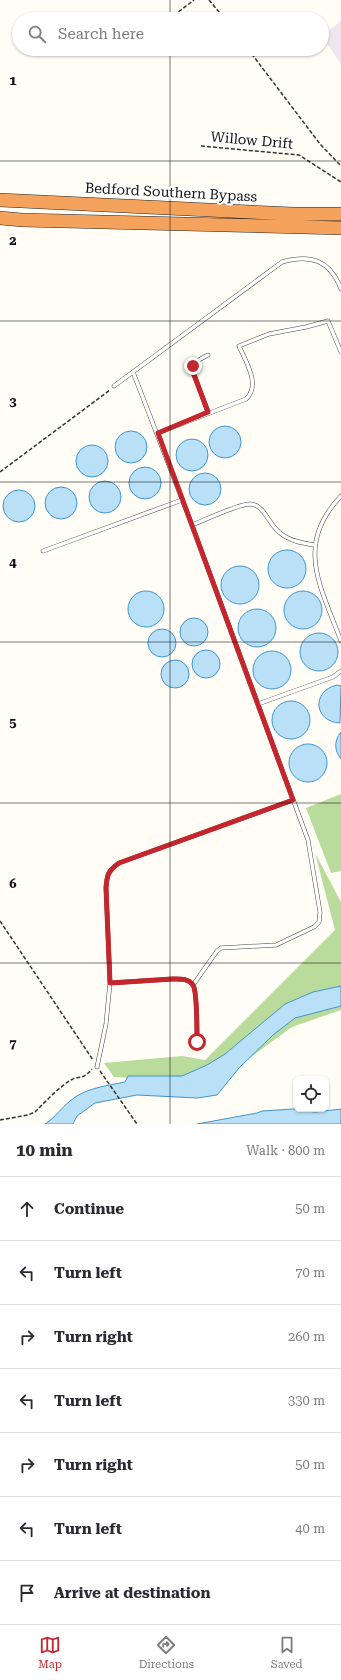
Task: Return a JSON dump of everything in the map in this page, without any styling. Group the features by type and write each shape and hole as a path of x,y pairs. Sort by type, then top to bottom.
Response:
{"highway":[{"name":"Bedford Southern Bypass","path":"0,200 293,214 341,214"},
{"path":"0,218 341,228"}],"lane":[{"path":"114,386 282,262 296,258 309,258 320,262 330,269 341,289"},
{"path":"158,433 208,412 246,399 251,394 253,382 239,346 269,334 328,321 341,352"},
{"path":"208,354 197,361 193,366 193,372 208,412"},
{"path":"133,372 158,433 308,840 320,912 319,922 309,930 276,945 221,948 218,951 193,985 197,1042"},
{"path":"341,496 332,505 323,518 314,545 316,572 341,641"},
{"path":"43,551 182,500"},
{"path":"192,525 244,505 257,505 261,508 271,525 279,533 293,540 314,545"},
{"path":"258,704 333,677 341,671"},
{"path":"97,1066 106,1024 110,983 106,888 107,877 110,869 119,863 293,800"},
{"path":"110,983 182,978 189,981 193,985"}],"path":[{"path":"178,12 194,0"},
{"path":"209,0 219,12"},
{"path":"253,56 320,144 341,166"},
{"name":"Willow Drift","path":"202,146 299,155 341,182"},
{"path":"0,472 114,386"},
{"path":"0,921 137,1124"},
{"path":"0,1120 36,1112 72,1079 81,1078 97,1066"}],"shaded area":[{"path":"341,21 341,64 329,46 329,30"}],"green space":[{"path":"341,794 341,871 331,873 306,808"},
{"path":"315,853 341,902 341,1010 292,1027 217,1082 114,1077 104,1063 182,1056 205,1060 335,930"}],"water":[{"path":"225,426 231,427 238,433 241,442 240,448 234,455 225,458 219,457 212,451 209,442 210,436 216,429"},
{"path":"131,431 137,432 144,438 147,447 146,453 140,460 131,463 125,462 118,456 115,447 116,441 122,434"},
{"path":"192,439 198,440 205,446 208,455 207,461 201,468 192,471 186,470 179,464 176,455 177,449 183,442"},
{"path":"92,445 98,446 105,452 108,461 107,467 101,474 92,477 86,476 79,470 76,461 77,455 83,448"},
{"path":"145,467 151,468 158,474 161,483 160,489 154,496 145,499 139,498 132,492 129,483 130,477 136,470"},
{"path":"205,473 211,474 218,480 221,489 220,495 214,502 205,505 199,504 192,498 189,489 190,483 196,476"},
{"path":"105,481 111,482 118,488 121,497 120,503 114,510 105,513 99,512 92,506 89,497 90,491 96,484"},
{"path":"61,487 67,488 74,494 77,503 76,509 70,516 61,519 55,518 48,512 45,503 46,497 52,490"},
{"path":"19,490 25,491 32,497 35,506 34,512 28,519 19,522 13,521 6,515 3,506 4,500 10,493"},
{"path":"287,550 300,556 306,569 300,582 287,588 274,582 268,569 274,556"},
{"path":"240,566 253,572 259,585 253,598 240,604 227,598 221,585 227,572"},
{"path":"150,591 159,596 163,602 163,616 159,622 150,627 142,627 133,622 129,616 128,605 133,596 139,592"},
{"path":"303,591 316,597 322,610 316,623 303,629 290,623 284,610 290,597"},
{"path":"257,609 270,615 276,628 270,641 257,647 244,641 238,628 244,615"},
{"path":"194,618 204,622 208,632 204,642 194,646 184,642 180,632 184,622"},
{"path":"162,629 172,633 176,643 172,653 162,657 152,653 148,643 152,633"},
{"path":"319,633 332,639 338,652 332,665 319,671 306,665 300,652 306,639"},
{"path":"206,650 216,654 220,664 216,674 206,678 196,674 192,664 196,654"},
{"path":"272,651 285,657 291,670 285,683 272,689 259,683 253,670 259,657"},
{"path":"175,660 185,664 189,674 185,684 175,688 165,684 161,674 165,664"},
{"path":"337,685 341,686 340,723 331,721 325,717 319,706 323,693 329,688"},
{"path":"291,701 304,707 310,720 304,733 291,739 278,733 272,720 278,707"},
{"path":"341,732 341,759 336,749 336,742"},
{"path":"308,744 321,750 327,763 321,776 308,782 295,776 289,763 295,750"},
{"path":"341,986 341,1006 295,1018 273,1035 239,1068 217,1095 197,1098 137,1095 95,1103 77,1116 73,1124 45,1124 76,1097 89,1090 125,1082 128,1076 182,1076 207,1065 225,1054 285,1004 313,992"},
{"path":"293,1109 293,1112 329,1112 329,1110 341,1109 341,1124 197,1124 262,1111"}],"route":[{"path":"193,366 193,372 208,412 158,433 293,800 119,863 110,869 107,877 106,888 110,983 182,978 189,981 193,985 194,989 197,1042"}]}
